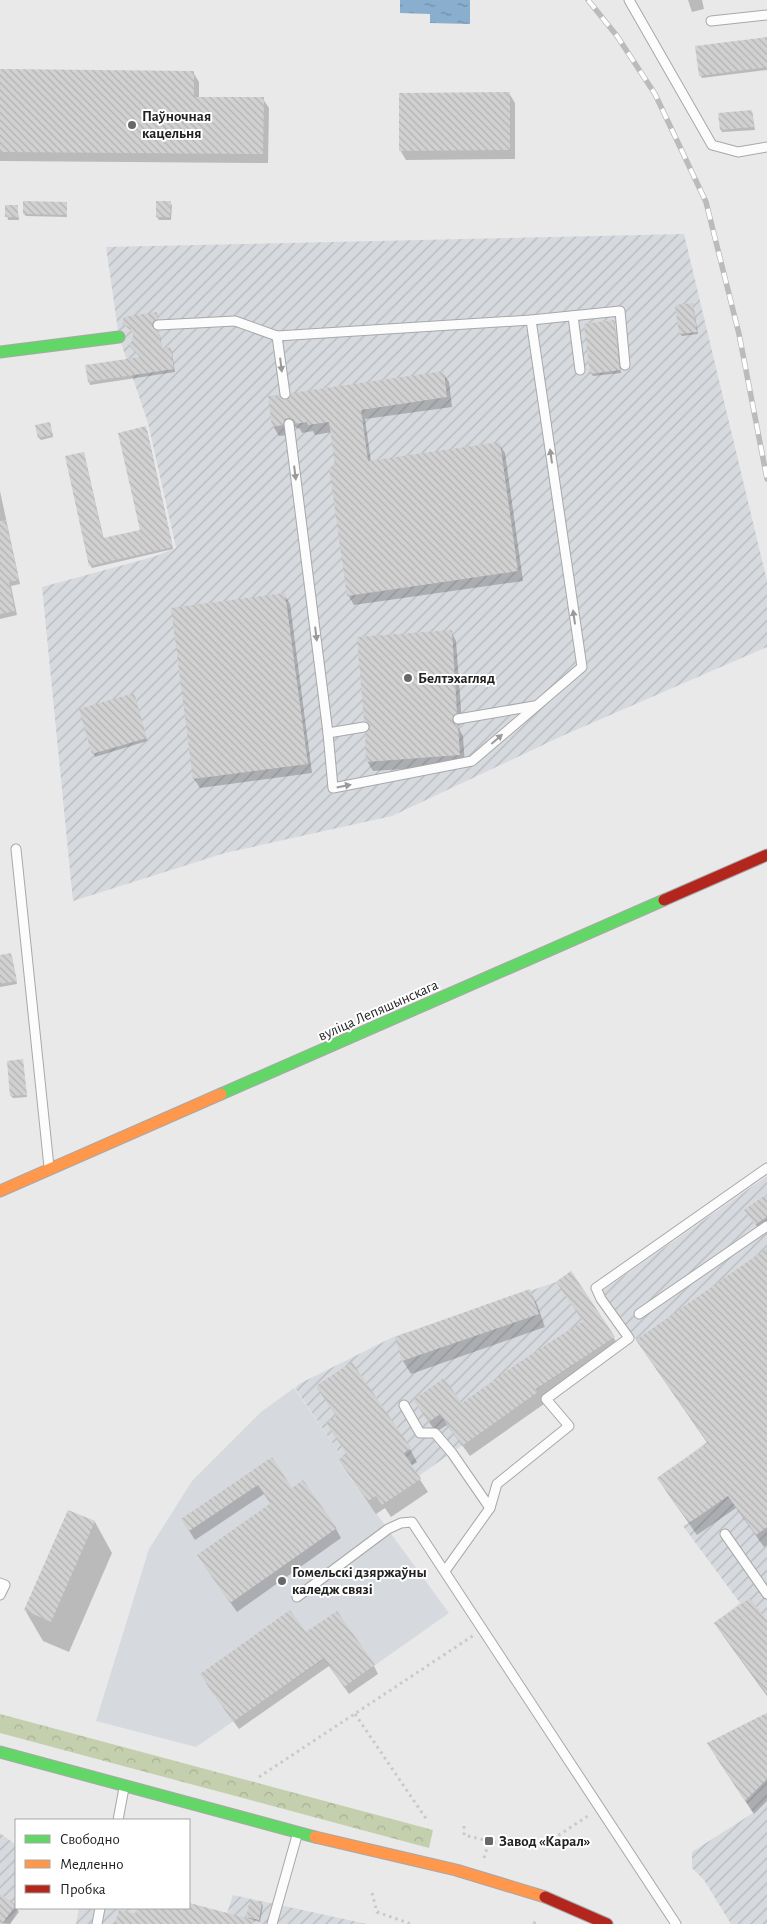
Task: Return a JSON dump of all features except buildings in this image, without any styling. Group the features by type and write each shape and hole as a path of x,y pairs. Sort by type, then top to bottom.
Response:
{"main road":[{"path":"0,352 119,337"},
{"name":"вуліца Лепяшынскага","path":"0,1191 767,855"},
{"path":"0,1752 298,1832 516,1886 608,1924"}],"lane":[{"path":"629,0 712,145 738,152 767,147"},
{"path":"711,22 767,15"},
{"path":"158,325 235,321 277,336 531,320 620,311 626,365"},
{"path":"573,316 580,370"},
{"path":"289,424 328,733 333,788 472,761 582,667 531,320"},
{"path":"277,336 285,394"},
{"path":"458,718 535,706"},
{"path":"328,733 364,727"},
{"path":"16,849 49,1170"},
{"path":"445,1571 490,1508 497,1484 569,1426 546,1399 629,1338 596,1288 767,1168"},
{"path":"639,1314 767,1226"},
{"path":"404,1405 420,1432 435,1433 452,1453 490,1508"},
{"path":"297,1597 388,1530 401,1523 412,1522 676,1924"},
{"path":"725,1534 767,1594"},
{"path":"0,1583 5,1585 0,1595"},
{"path":"118,1819 125,1786"},
{"path":"272,1924 298,1832"},
{"path":"97,1924 100,1909"}],"path":[{"path":"259,1777 483,1629"},
{"path":"355,1714 427,1820"},
{"path":"542,1846 600,1808"},
{"path":"464,1826 464,1835 504,1845 508,1838"},
{"path":"372,1893 376,1912 411,1924"}],"shaded area":[{"path":"684,234 767,581 767,647 562,736 392,816 225,853 73,901 42,587 153,557 176,548 148,423 119,337 106,247"},
{"path":"767,1176 767,1694 714,1623 740,1603 683,1526 689,1523 657,1478 707,1442 602,1291"},
{"path":"571,1271 615,1337 537,1389 538,1392 420,1475 421,1479 382,1505 376,1496 368,1501 338,1460 342,1457 295,1388 299,1384 393,1337 556,1282"},
{"name":"Гомельскі дзяржаўны каледж связі","path":"294,1388 342,1457 338,1461 449,1613 344,1687 324,1659 196,1747 96,1721 149,1549 192,1481 261,1412"},
{"path":"767,1713 767,1924 731,1924 704,1880 692,1868 692,1852 753,1813 707,1743"},
{"path":"0,1833 15,1844 15,1909 18,1909 10,1924 0,1924"},
{"path":"233,1895 367,1924 76,1924 79,1909 190,1909 190,1903 227,1913"}],"green space":[{"path":"0,1714 433,1830 429,1848 0,1733"}],"water":[{"path":"400,0 470,0 470,24 430,23 430,14 400,13"}],"railway":[{"path":"588,0 617,36 655,94 706,202 739,334 767,479"}],"traffic: fast":[{"path":"0,352 119,337"},
{"path":"221,1094 664,900"},
{"path":"0,1752 315,1837"}],"traffic: slow":[{"path":"0,1191 221,1094"},
{"path":"315,1837 456,1870 545,1897"}],"traffic: jam":[{"path":"664,900 767,855"},
{"path":"545,1897 607,1924"}],"place":[{"name":"Паўночная кацельня","path":"132,125"},
{"name":"Белтэхагляд","path":"408,678"},
{"name":"Гомельскі дзяржаўны каледж связі","path":"282,1581"},
{"name":"Завод «Карал»","path":"489,1841"}]}
